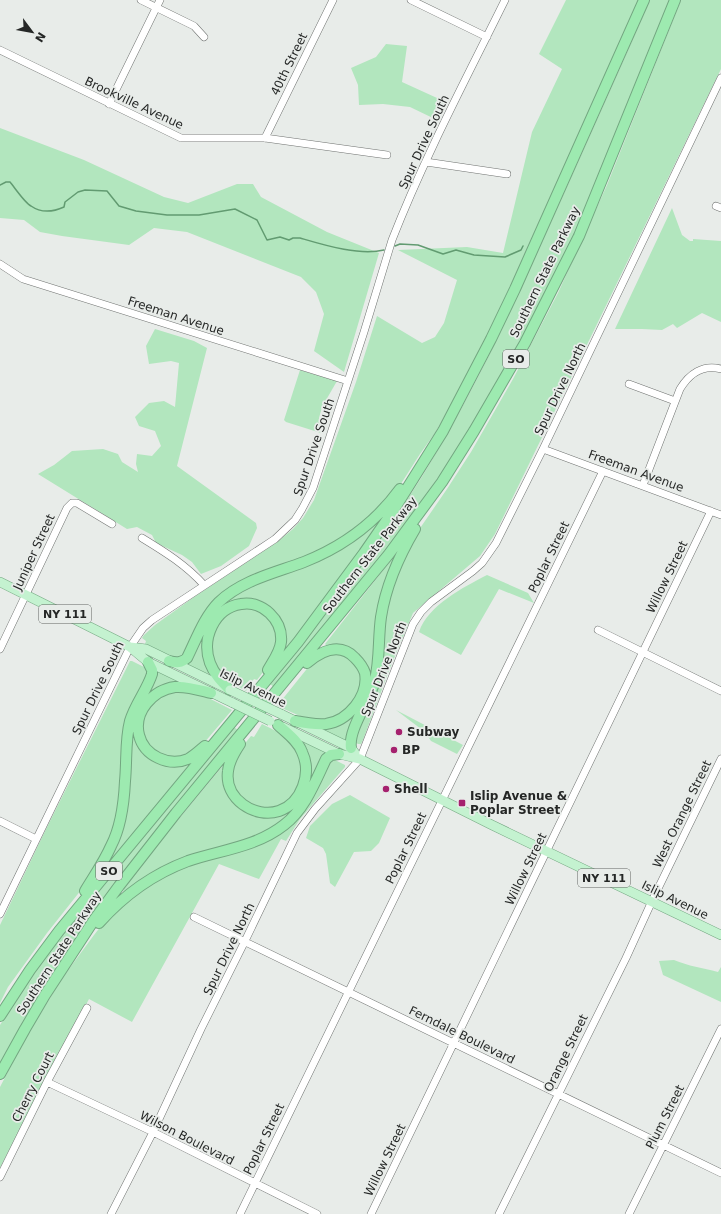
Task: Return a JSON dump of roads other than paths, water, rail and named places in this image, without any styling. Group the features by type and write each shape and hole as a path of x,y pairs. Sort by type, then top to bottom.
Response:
{"highway":[{"name":"Southern State Parkway","path":"0,1016 30,970 59,931 298,642 393,511 442,431 475,370 515,289 644,0"},
{"name":"Southern State Parkway","path":"0,1074 25,1029 72,952 94,920 151,844 389,554 442,482 501,387 552,291 579,236 675,0"},
{"path":"169,661 178,663 187,658 208,618 218,604 229,593 254,580 325,552 344,542 364,528 396,495 442,431"},
{"path":"351,748 351,735 368,700 375,681 381,617 386,593 394,570 406,545 442,482"},
{"path":"230,690 214,672 210,663 207,648 209,631 221,614 231,607 241,604 253,604 263,608 271,614 277,623 281,642 278,653 256,691"},
{"path":"288,678 316,655 326,650 335,649 344,650 353,656 360,663 364,672 365,683 362,694 357,704 348,714 326,724 295,721"},
{"path":"59,931 100,867 112,845 119,824 123,803 127,737 130,720 152,674 152,670 148,662"},
{"path":"211,693 184,687 174,687 163,690 146,703 138,724 139,735 143,745 150,753 159,759 180,762 199,752 224,730"},
{"path":"254,719 230,760 227,773 233,794 248,808 259,812 270,813 280,811 290,805 299,796 304,785 306,763 302,752 297,743 274,723"},
{"path":"72,952 115,905 148,880 189,861 252,844 269,836 285,825 297,812 308,796 326,759 331,755 339,754"}],"main road":[{"name":"Islip Avenue","path":"0,582 130,647 148,662 211,693 339,754 360,759 721,935"},
{"name":"Islip Avenue","path":"130,647 146,649 351,748 360,759"}],"street":[{"path":"141,0 194,26 204,37"},
{"path":"109,104 160,0"},
{"name":"40th Street","path":"265,138 333,0"},
{"path":"411,0 486,37"},
{"name":"Spur Drive South","path":"0,914 130,647 143,628 152,620 275,539 296,520 308,500 348,381 392,240 426,162 505,0"},
{"name":"Brookville Avenue","path":"0,50 180,138 265,138 387,155"},
{"name":"Spur Drive North","path":"111,1214 153,1132 201,1029 297,833 311,814 360,759 406,641 417,618 431,602 473,571 490,553 496,543 543,449 721,78"},
{"path":"426,162 508,174"},
{"name":"Freeman Avenue","path":"0,264 23,279 348,381"},
{"path":"643,485 684,381 701,369 709,367 721,369"},
{"path":"629,384 675,401"},
{"name":"Freeman Avenue","path":"543,449 721,515"},
{"name":"Poplar Street","path":"240,1214 603,471"},
{"name":"Juniper Street","path":"0,649 67,508 72,503 77,503 112,524"},
{"name":"Willow Street","path":"371,1214 711,511"},
{"path":"142,538 178,560 204,585"},
{"path":"598,630 643,654 721,691"},
{"name":"West Orange Street","path":"652,901 721,759"},
{"path":"0,821 36,839"},
{"name":"Orange Street","path":"500,1214 626,958 652,901"},
{"name":"Ferndale Boulevard","path":"194,917 664,1146 721,1172"},
{"name":"Cherry Court","path":"0,1177 47,1082 87,1008"},
{"name":"Plum Street","path":"629,1214 721,1029"},
{"name":"Wilson Boulevard","path":"47,1082 153,1132 254,1184 317,1214"}],"waterway":[{"path":"0,185 10,182 23,199 35,208 43,211 51,211 64,207 65,202 78,192 85,190 107,191 119,206 136,211 167,215 199,215 235,209 257,220 267,240 280,237 289,240 293,238 300,238 353,251 364,252 384,250"},
{"path":"395,246 400,244 418,245 443,254 456,250 474,255 505,257 521,250 523,246"}],"place":[{"name":"Subway","path":"399,732"},
{"name":"BP","path":"394,750"},
{"name":"Shell","path":"386,789"},
{"name":"Islip Avenue & Poplar Street","path":"462,803"}]}
